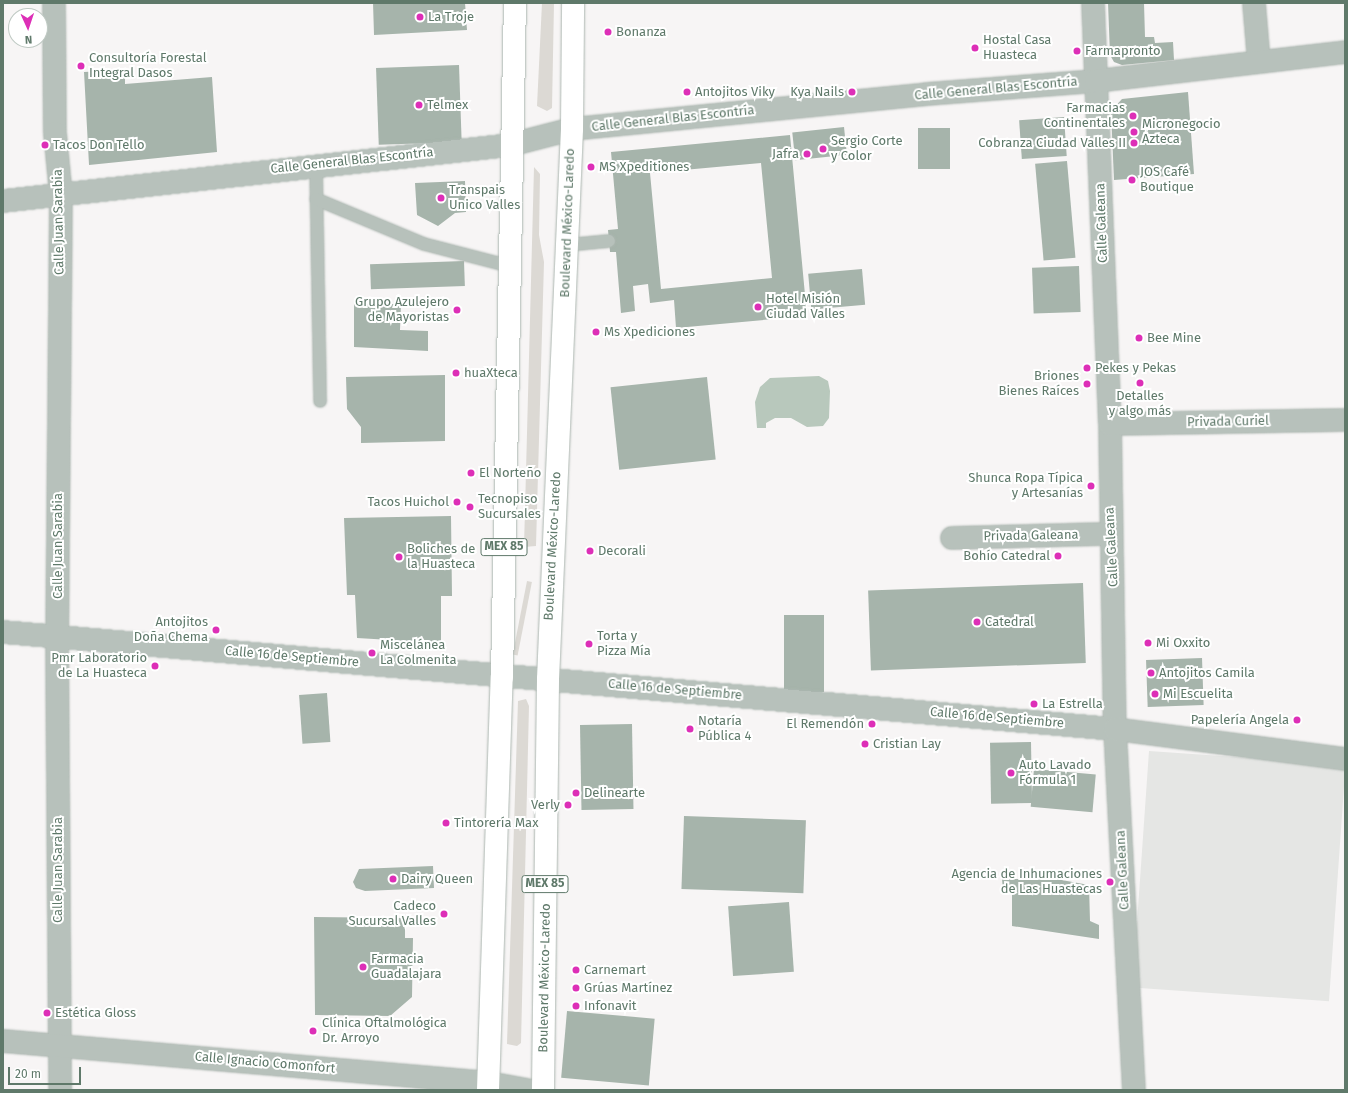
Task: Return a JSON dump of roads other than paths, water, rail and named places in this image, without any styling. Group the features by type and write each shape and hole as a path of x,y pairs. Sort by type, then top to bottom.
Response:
{"main road":[{"name":"MEX 85","path":"488,1086 502,677 510,144 515,3"},
{"name":"Boulevard México-Laredo","path":"543,1090 548,679 572,129 573,3"}],"street":[{"name":"Calle Juan Sarabia","path":"54,3 55,133 61,195 57,637 60,1090"},
{"name":"Calle Galeana","path":"1093,3 1110,424 1110,534 1115,598 1115,729 1134,1090"},
{"path":"1254,3 1259,62"},
{"name":"Calle General Blas Escontría","path":"3,201 510,144 572,129 927,94 1096,81 1345,52"},
{"name":"Privada Curiel","path":"1110,424 1345,420"},
{"name":"Privada Galeana","path":"952,538 1110,534"},
{"name":"Calle 16 de Septiembre","path":"3,632 502,677 548,679 1115,729 1345,759"},
{"name":"Calle Ignacio Comonfort","path":"3,1041 59,1045 526,1090"}],"lane":[{"path":"316,165 320,401"},
{"path":"316,198 424,244 509,266"},
{"path":"567,244 609,241"}],"place":[{"name":"La Troje","path":"420,17"},
{"name":"Bonanza","path":"608,32"},
{"name":"Hostal Casa Huasteca","path":"975,48"},
{"name":"Farmapronto","path":"1077,51"},
{"name":"Consultoría Forestal Integral Dasos","path":"81,66"},
{"name":"Antojitos Viky","path":"687,92"},
{"name":"Kya Nails","path":"852,92"},
{"name":"Telmex","path":"419,105"},
{"name":"Farmacias Continentales","path":"1133,116"},
{"name":"Micronegocio Azteca","path":"1134,132"},
{"name":"Cobranza Ciudad Valles II","path":"1134,143"},
{"name":"Tacos Don Tello","path":"45,145"},
{"name":"Sergio Corte y Color","path":"823,149"},
{"name":"Jafra","path":"807,154"},
{"name":"MS Xpeditiones","path":"591,167"},
{"name":"JOS Café Boutique","path":"1132,180"},
{"name":"Transpais Unico Valles","path":"441,198"},
{"name":"Hotel Misión Ciudad Valles","path":"758,307"},
{"name":"Grupo Azulejero de Mayoristas","path":"457,310"},
{"name":"Ms Xpediciones","path":"596,332"},
{"name":"Bee Mine","path":"1139,338"},
{"name":"Pekes y Pekas","path":"1087,368"},
{"name":"huaXteca","path":"456,373"},
{"name":"Detalles y algo más","path":"1140,383"},
{"name":"Briones Bienes Raíces","path":"1087,384"},
{"name":"El Norteño","path":"471,473"},
{"name":"Shunca Ropa Típica y Artesanías","path":"1091,486"},
{"name":"Tacos Huichol","path":"457,502"},
{"name":"Tecnopiso Sucursales","path":"470,507"},
{"name":"Decorali","path":"590,551"},
{"name":"Bohío Catedral","path":"1058,556"},
{"name":"Boliches de la Huasteca","path":"399,557"},
{"name":"Catedral","path":"977,622"},
{"name":"Antojitos Doña Chema","path":"216,630"},
{"name":"Mi Oxxito","path":"1148,643"},
{"name":"Torta y Pizza Mía","path":"589,644"},
{"name":"Miscelánea La Colmenita","path":"372,653"},
{"name":"Pmr Laboratorio de La Huasteca","path":"155,666"},
{"name":"Antojitos Camila","path":"1151,673"},
{"name":"Mi Escuelita","path":"1155,694"},
{"name":"La Estrella","path":"1034,704"},
{"name":"Papelería Angela","path":"1297,720"},
{"name":"El Remendón","path":"872,724"},
{"name":"Notaría Pública 4","path":"690,729"},
{"name":"Cristian Lay","path":"865,744"},
{"name":"Auto Lavado Fórmula 1","path":"1011,773"},
{"name":"Delinearte","path":"576,793"},
{"name":"Verly","path":"568,805"},
{"name":"Tintorería Max","path":"446,823"},
{"name":"Dairy Queen","path":"393,879"},
{"name":"Agencia de Inhumaciones de Las Huastecas","path":"1110,882"},
{"name":"Cadeco Sucursal Valles","path":"444,914"},
{"name":"Farmacia Guadalajara","path":"363,967"},
{"name":"Carnemart","path":"576,970"},
{"name":"Grúas Martínez","path":"576,988"},
{"name":"Infonavit","path":"576,1006"},
{"name":"Estética Gloss","path":"47,1013"},
{"name":"Clínica Oftalmológica Dr. Arroyo","path":"313,1031"}]}
